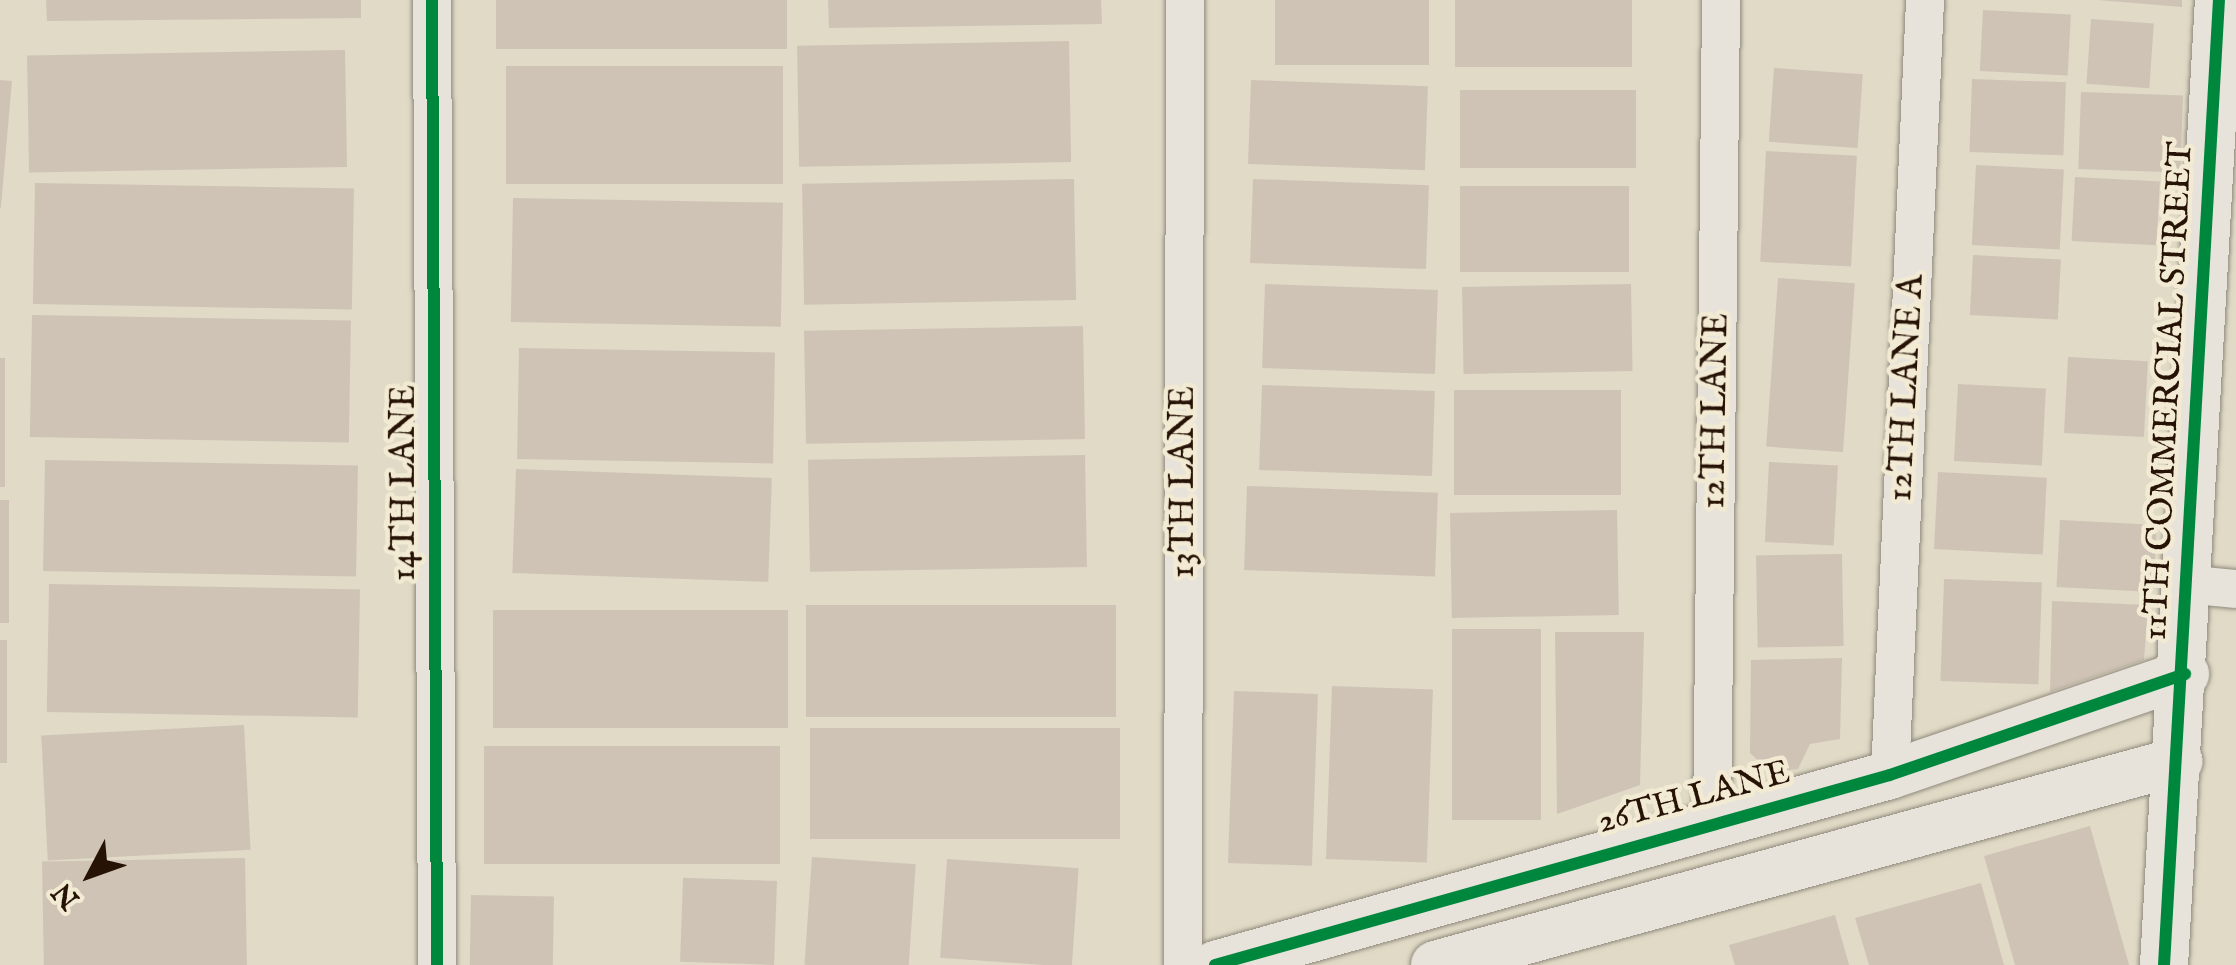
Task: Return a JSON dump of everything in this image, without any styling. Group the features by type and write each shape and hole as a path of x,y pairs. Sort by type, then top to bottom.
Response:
{"street":[{"name":"14TH LANE","path":"432,0 438,965"},
{"name":"13TH LANE","path":"1183,965 1186,0"},
{"name":"12TH LANE","path":"1712,823 1721,0"},
{"name":"12TH LANE A","path":"1890,776 1925,0"},
{"name":"11TH COMMERCIAL STREET","path":"2164,965 2186,674 2184,584 2219,0"},
{"path":"2184,584 2236,590"},
{"name":"26TH LANE","path":"1215,965 1890,776 2186,674"},
{"path":"1434,965 2179,761"}],"building":[{"path":"46,0 361,0 361,18 47,21"},
{"path":"496,0 787,0 787,49 496,49"},
{"path":"828,0 1101,0 1102,24 829,28"},
{"path":"1275,0 1429,0 1429,65 1275,65"},
{"path":"1455,0 1632,0 1632,67 1455,67"},
{"path":"2098,0 2182,0 2182,7"},
{"path":"1983,10 2071,15 2068,76 1980,71"},
{"path":"2091,19 2154,23 2149,88 2086,84"},
{"path":"1069,41 1071,162 799,167 797,46"},
{"path":"345,50 347,167 29,173 27,56"},
{"path":"506,66 783,66 783,184 506,184"},
{"path":"1774,68 1863,74 1858,148 1769,142"},
{"path":"1972,79 2066,82 2063,155 1969,152"},
{"path":"0,80 12,81 0,208"},
{"path":"1251,80 1428,86 1425,170 1248,164"},
{"path":"1460,90 1636,90 1636,168 1460,168"},
{"path":"2081,92 2183,96 2180,173 2078,169"},
{"path":"1766,151 1857,156 1851,267 1760,262"},
{"path":"1976,165 2064,170 2060,249 1972,245"},
{"path":"2075,177 2160,181 2157,245 2072,241"},
{"path":"1074,179 1076,300 804,305 802,184"},
{"path":"1253,179 1429,185 1426,269 1250,263"},
{"path":"35,183 354,189 352,310 33,304"},
{"path":"1460,186 1629,186 1629,272 1460,272"},
{"path":"513,198 783,203 781,327 511,322"},
{"path":"1973,255 2061,260 2058,320 1970,315"},
{"path":"1778,278 1855,283 1843,452 1766,447"},
{"path":"1265,284 1438,290 1435,374 1262,368"},
{"path":"1631,284 1633,371 1464,374 1462,287"},
{"path":"32,315 351,321 349,443 30,437"},
{"path":"1083,326 1085,439 806,444 804,331"},
{"path":"519,348 775,352 773,463 517,459"},
{"path":"2068,357 2148,361 2144,437 2064,433"},
{"path":"0,358 5,358 5,487 0,487"},
{"path":"1958,384 2046,389 2042,466 1954,461"},
{"path":"1262,385 1435,391 1432,476 1259,470"},
{"path":"1454,390 1621,390 1621,495 1454,495"},
{"path":"1085,455 1087,567 810,572 808,460"},
{"path":"45,460 358,465 356,576 43,571"},
{"path":"1769,462 1838,466 1834,546 1765,542"},
{"path":"516,469 772,478 768,582 512,573"},
{"path":"1938,472 2047,478 2043,555 1934,549"},
{"path":"1247,486 1438,493 1435,577 1244,570"},
{"path":"0,500 9,500 9,623 0,623"},
{"path":"1617,510 1619,615 1452,618 1450,513"},
{"path":"2060,520 2157,525 2153,592 2056,587"},
{"path":"1842,554 1844,646 1758,647 1756,556"},
{"path":"1944,579 2042,582 2038,684 1940,681"},
{"path":"49,584 360,589 358,717 47,712"},
{"path":"2052,601 2148,605 2144,660 2050,692"},
{"path":"806,605 1116,605 1116,717 806,717"},
{"path":"493,610 788,610 788,728 493,728"},
{"path":"1452,629 1541,629 1541,820 1452,820"},
{"path":"1555,632 1644,632 1640,785 1557,814"},
{"path":"0,640 7,640 7,763 0,763"},
{"path":"1842,658 1840,739 1810,744 1798,769 1771,772 1750,753 1751,660"},
{"path":"1332,686 1433,690 1427,862 1326,859"},
{"path":"1234,691 1318,694 1312,866 1228,863"},
{"path":"244,725 251,850 48,860 41,736"},
{"path":"810,728 1120,728 1120,839 810,839"},
{"path":"484,746 780,746 780,864 484,864"},
{"path":"2090,826 2129,965 2015,965 1984,856"},
{"path":"812,857 916,864 909,965 804,965"},
{"path":"245,858 247,965 44,965 42,862"},
{"path":"947,859 1079,868 1072,965 940,958"},
{"path":"683,878 777,881 774,965 680,962"},
{"path":"1981,883 2004,965 1869,965 1855,918"},
{"path":"471,895 554,896 553,965 470,965"},
{"path":"1835,915 1849,965 1735,965 1729,945"}],"cycle path":[{"path":"432,0 437,965"},
{"path":"2164,965 2219,0"},
{"path":"1215,965 1890,775 2185,674"}]}
